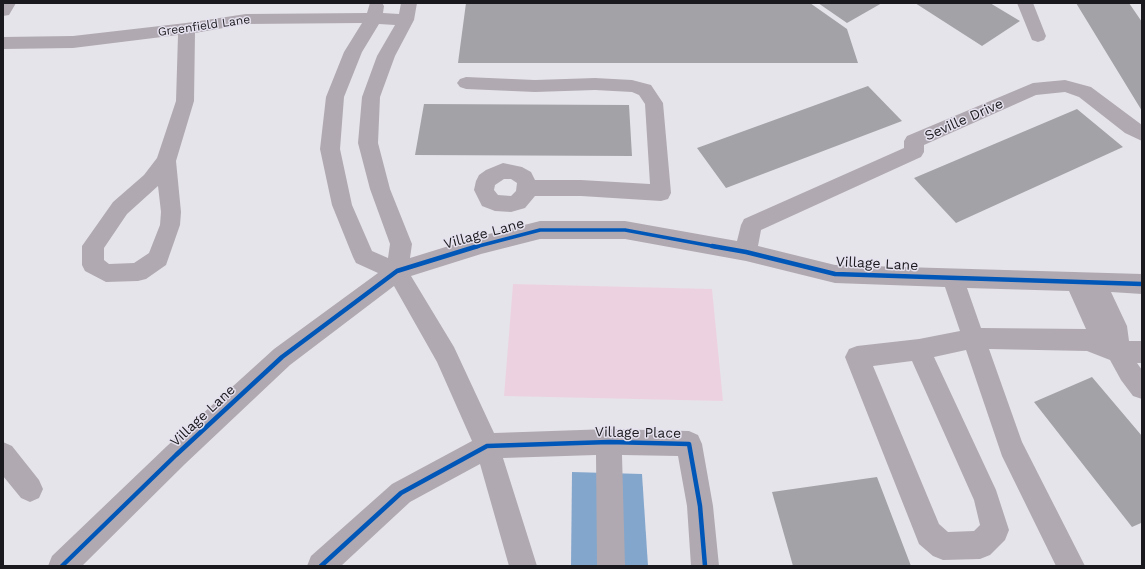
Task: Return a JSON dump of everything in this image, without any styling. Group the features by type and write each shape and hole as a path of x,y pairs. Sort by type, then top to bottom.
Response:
{"street":[{"path":"3,11 8,3"},
{"path":"1024,3 1038,36"},
{"path":"375,10 353,52 335,97 330,149 342,205 364,257 397,271 446,355 487,446 523,566"},
{"name":"Greenfield Lane","path":"3,43 73,42 186,29 247,11 375,10 408,12"},
{"path":"397,271 401,244 380,189 368,143 371,97 386,56 408,12"},
{"path":"166,161 171,212 170,225 158,259 138,272 106,273 93,265 93,246 120,208 151,181 166,161 185,102 186,29"},
{"path":"466,83 535,86 595,84 632,86 645,90 654,103 661,193 625,190 527,188"},
{"name":"Seville Drive","path":"746,252 750,225 914,152 914,141 1032,89 1065,86 1085,92 1142,134"},
{"path":"503,171 515,172 524,177 527,183 526,194 518,202 511,204 495,203 489,200 484,190 486,181 493,175 503,171"},
{"path":"511,204 516,236"},
{"name":"Village Lane","path":"62,566 176,455 282,357 397,271 481,245 540,230 625,230 746,252 836,274 1142,284"},
{"path":"953,278 1011,447 1071,566"},
{"path":"1085,282 1097,328 1118,352 1129,372 1142,388"},
{"path":"919,350 987,499 995,530 980,545 943,546 929,534 857,357 919,350 974,338 1088,340 1118,352 1142,352"},
{"path":"609,442 611,566"},
{"name":"Village Place","path":"487,446 609,442 689,444 700,506 706,566"},
{"path":"321,566 401,493 487,446"},
{"path":"3,455 30,489"}],"shaded area":[{"path":"513,284 712,289 723,401 504,396"}],"water":[{"path":"572,472 642,474 648,566 571,566"}],"building":[{"path":"466,3 810,3 847,29 858,63 458,63"},
{"path":"818,3 882,3 847,23"},
{"path":"915,3 990,3 1020,21 982,46"},
{"path":"1076,3 1129,3 1142,22 1142,111"},
{"path":"868,86 902,121 726,188 697,148"},
{"path":"424,104 629,105 632,156 415,155"},
{"path":"1077,109 1123,147 956,223 914,178"},
{"path":"1092,377 1142,436 1142,526 1141,523 1132,527 1034,402"},
{"path":"877,477 911,566 793,566 772,492"}],"cycle path":[{"path":"62,566 176,455 282,357 397,271 481,245 540,230 625,230 746,252 835,274 1142,284"},
{"path":"321,566 401,493 487,446 609,442 689,444 700,506 705,566"}]}
